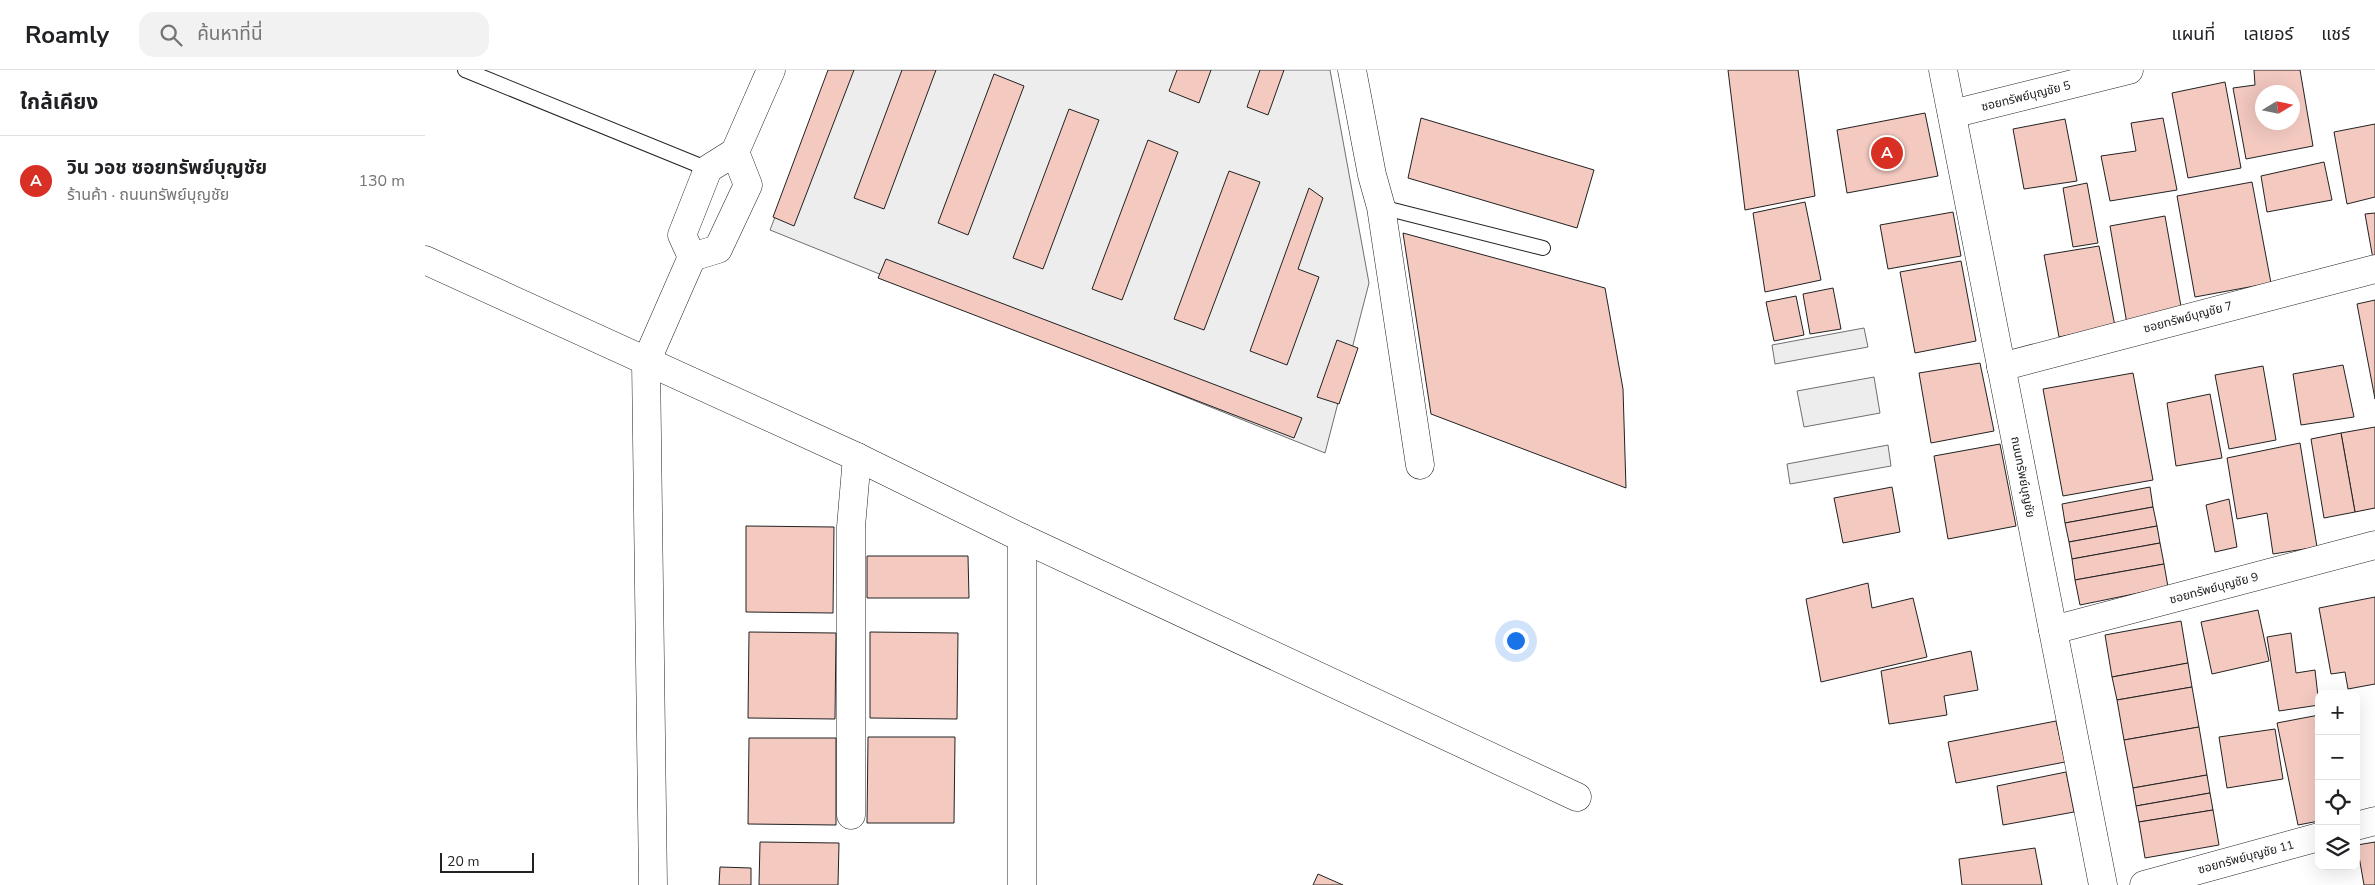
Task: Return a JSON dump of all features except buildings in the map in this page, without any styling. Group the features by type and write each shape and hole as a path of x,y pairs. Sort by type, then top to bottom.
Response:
{"street":[{"path":"692,257 681,235 708,169 735,152 771,70"},
{"path":"1352,70 1372,175 1381,207 1420,464"},
{"name":"ถนนทรัพย์บุญชัย","path":"1943,70 2103,885"},
{"name":"ซอยทรัพย์บุญชัย 5","path":"1952,114 2129,70"},
{"path":"653,885 646,362 692,257 718,249 748,185 735,152"},
{"path":"425,260 857,457 1022,538 1577,797"},
{"name":"ซอยทรัพย์บุญชัย 7","path":"2001,367 2375,269"},
{"path":"851,815 851,527 857,457"},
{"path":"1022,538 1022,885"},
{"name":"ซอยทรัพย์บุญชัย 9","path":"2053,630 2375,545"},
{"path":"2360,825 2375,821"},
{"name":"ซอยทรัพย์บุญชัย 11","path":"2144,885 2315,838"}],"lane":[{"path":"465,70 708,169"},
{"path":"1381,207 1543,248"}],"shaded area":[{"path":"832,70 1330,70 1369,283 1325,453 770,230"},
{"path":"1864,328 1868,347 1775,364 1772,345"},
{"path":"1874,377 1880,413 1804,427 1797,391"},
{"path":"1888,445 1891,466 1790,484 1787,464"}],"place":[{"name":"วิน วอช ซอยทรัพย์บุญชัย","path":"1887,153"}]}
